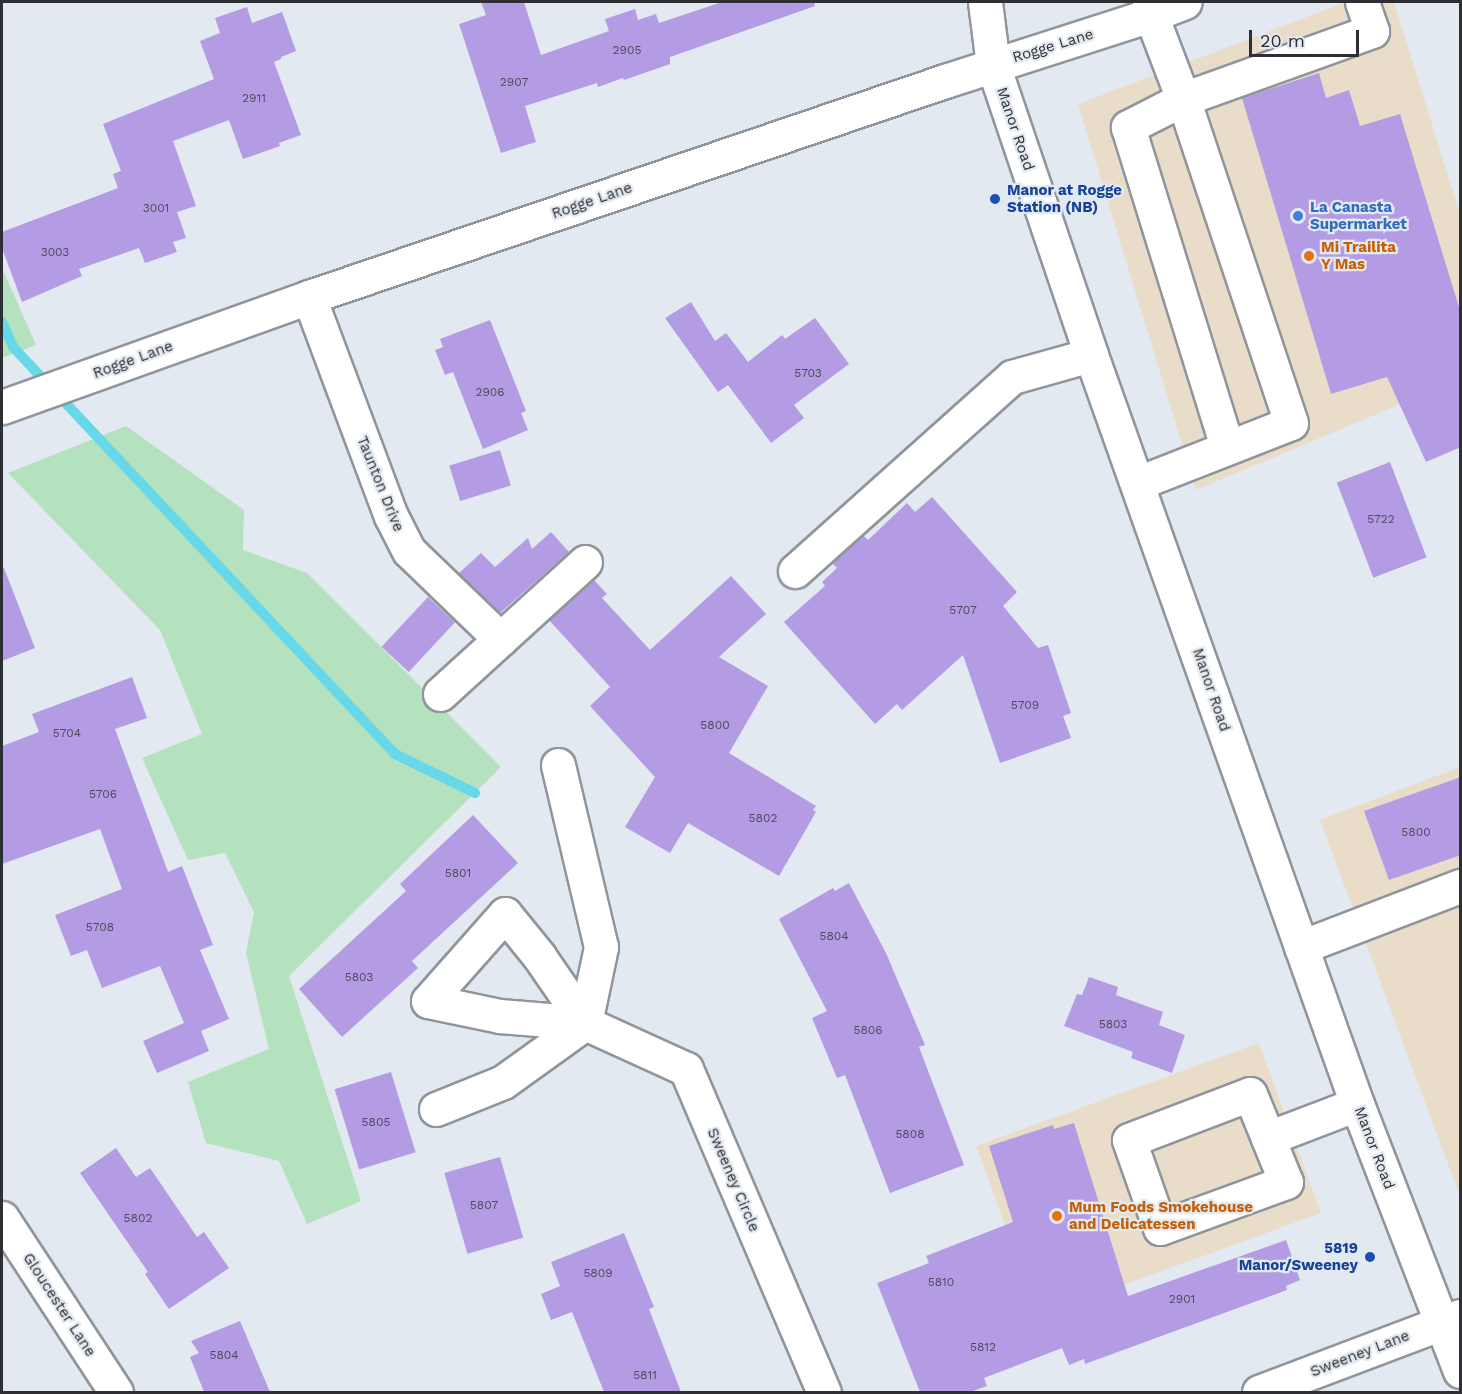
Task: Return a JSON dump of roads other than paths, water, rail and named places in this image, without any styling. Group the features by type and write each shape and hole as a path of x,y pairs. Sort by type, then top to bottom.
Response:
{"street":[{"name":"Manor Road","path":"985,2 993,65 1091,355 1357,1104 1452,1320 1461,1371"},
{"name":"Rogge Lane","path":"2,407 309,297 993,65 1150,8 1185,2"},
{"path":"1227,446 1128,127 1183,99 1372,31 1362,2"},
{"path":"1138,483 1227,446 1291,423 1183,99 1150,8"},
{"name":"Taunton Drive","path":"309,297 391,516 409,551 500,639"},
{"path":"795,571 1012,377 1091,355"},
{"path":"440,694 585,561"},
{"path":"435,1108 503,1082 585,1023 601,948 558,765"},
{"path":"1301,947 1461,886"},
{"name":"Sweeney Circle","path":"585,1023 686,1070 825,1392"},
{"path":"1250,1094 1268,1138 1286,1182 1160,1228 1128,1140 1250,1094"},
{"path":"1268,1138 1357,1104"},
{"name":"Gloucester Lane","path":"2,1218 116,1392"},
{"name":"Sweeney Lane","path":"1259,1392 1452,1320"}],"waterway":[{"path":"2,322 13,347 395,754 475,793"}],"place":[{"name":"Manor at Rogge Station (NB)","path":"995,199"},
{"name":"La Canasta Supermarket","path":"1298,216"},
{"name":"Mi Trailita Y Mas","path":"1309,256"},
{"name":"Mum Foods Smokehouse and Delicatessen","path":"1057,1216"},
{"name":"5819 Manor/Sweeney","path":"1370,1257"}]}
